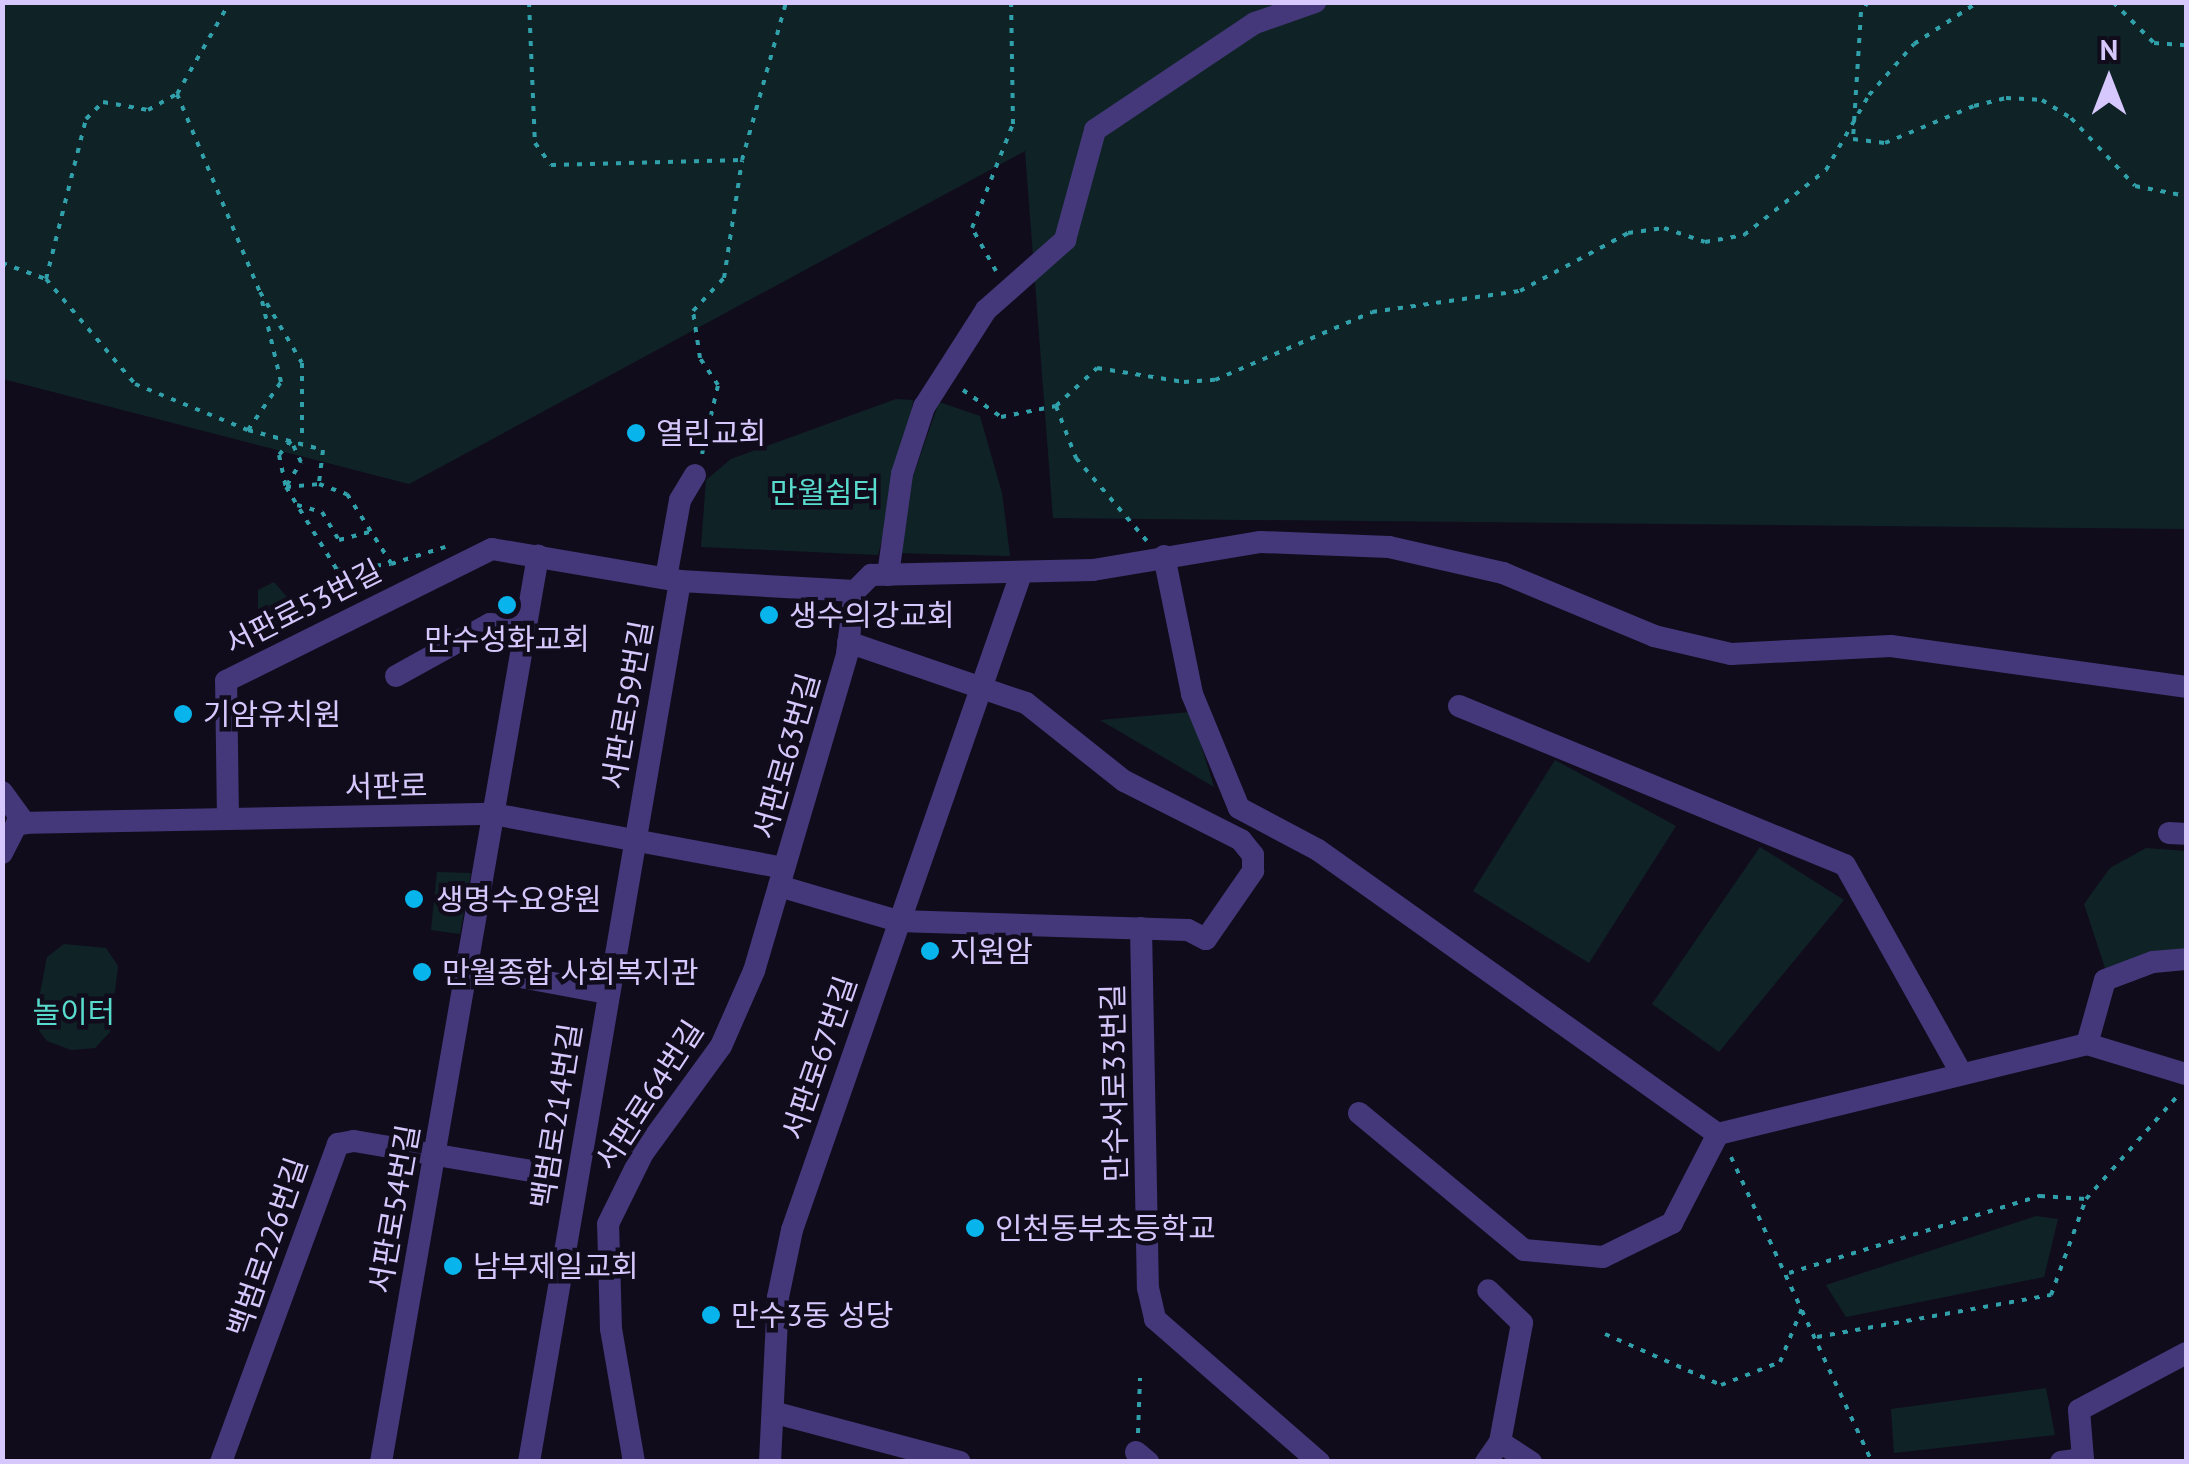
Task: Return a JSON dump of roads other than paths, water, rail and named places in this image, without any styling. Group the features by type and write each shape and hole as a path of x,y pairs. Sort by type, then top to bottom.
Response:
{"street":[{"path":"888,575 902,474 924,407 986,310 1065,240 1095,130 1254,23 1315,2"},
{"path":"673,580 680,500 695,476"},
{"name":"서판로53번길","path":"228,819 226,680 476,552 538,556 673,580 854,591 870,575 1093,570 1261,542 1389,547 1502,573 1654,636 1731,654 1890,646 2186,687"},
{"path":"493,814 538,556"},
{"path":"1164,556 1192,694 1239,808 1318,850 1718,1134"},
{"name":"서판로67번길","path":"770,1462 776,1413 778,1298 792,1230 1021,574"},
{"name":"서판로59번길","path":"634,840 673,580"},
{"name":"서판로63번길","path":"782,877 848,642 854,591"},
{"path":"396,676 490,624 526,628"},
{"name":"서판로63번길","path":"848,642 984,686"},
{"name":"서판로","path":"25,824 493,814 634,840 782,877 898,921 1188,930 1206,939 1254,871 1253,855 1241,840 1124,781 1026,703 984,686"},
{"path":"1459,706 1845,865 1960,1071"},
{"path":"2,792 25,824 12,829 2,853"},
{"name":"서판로54번길","path":"380,1462 493,814"},
{"name":"백범로214번길","path":"528,1462 634,840"},
{"name":"서판로64번길","path":"634,1462 611,1329 608,1224 642,1153 721,1046 754,972 782,877"},
{"name":"만수서로33번길","path":"1140,928 1148,1288 1156,1318 1319,1462"},
{"path":"2086,1044 2105,980 2153,962 2186,959"},
{"path":"466,967 607,994"},
{"path":"1358,1114 1524,1250 1603,1257 1672,1223 1718,1134 1960,1071 2086,1044 2186,1074"},
{"name":"백범로226번길","path":"221,1462 314,1215 330,1155 338,1144 354,1140 538,1172"},
{"path":"1488,1290 1522,1323 1494,1452 1531,1462"},
{"path":"2061,1462 2083,1458 2079,1410 2186,1352"},
{"path":"776,1413 960,1462"}],"place":[{"name":"열린교회","path":"636,433"},
{"name":"만수성화교회","path":"507,605"},
{"name":"생수의강교회","path":"769,615"},
{"name":"기암유치원","path":"183,714"},
{"name":"생명수요양원","path":"414,899"},
{"name":"지원암","path":"930,951"},
{"name":"만월종합 사회복지관","path":"422,972"},
{"name":"인천동부초등학교","path":"975,1228"},
{"name":"남부제일교회","path":"453,1266"},
{"name":"만수3동 성당","path":"711,1315"}],"park label":[{"name":"만월쉼터","path":"825,492"},
{"name":"놀이터","path":"74,1012"}]}
